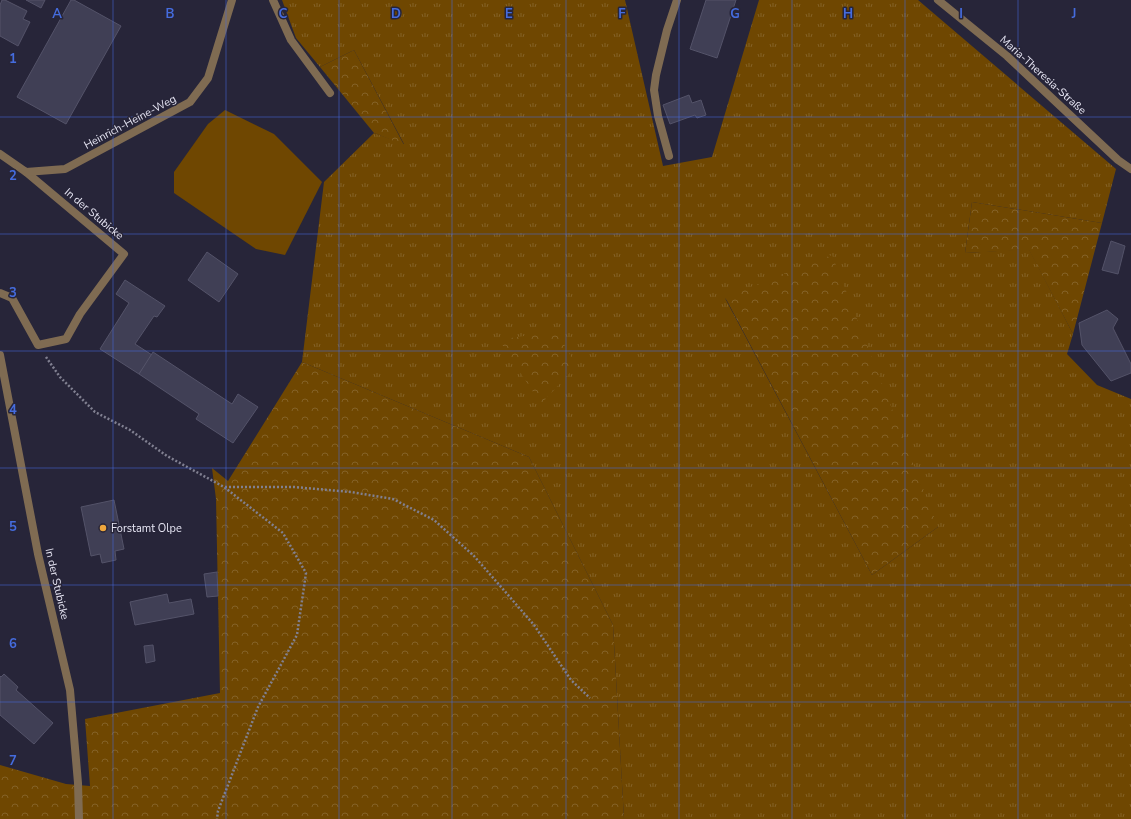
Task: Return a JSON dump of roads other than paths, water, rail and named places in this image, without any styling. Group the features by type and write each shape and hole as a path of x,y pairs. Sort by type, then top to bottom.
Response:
{"street":[{"name":"Heinrich-Heine-Weg","path":"26,172 65,169 190,102 208,78 232,0"},
{"path":"272,0 291,40 330,93"},
{"path":"669,156 658,116 654,90 656,75 667,30 677,0"},
{"name":"Maria-Theresia-Straße","path":"938,0 1007,56 1118,160 1131,169"},
{"path":"0,154 26,172"},
{"name":"In der Stubicke","path":"0,293 12,298 38,345 66,339 80,314 124,254 26,172"},
{"name":"In der Stubicke","path":"0,355 38,554 70,690 78,783 79,819"}],"place":[{"name":"Forstamt Olpe","path":"103,528"}]}
